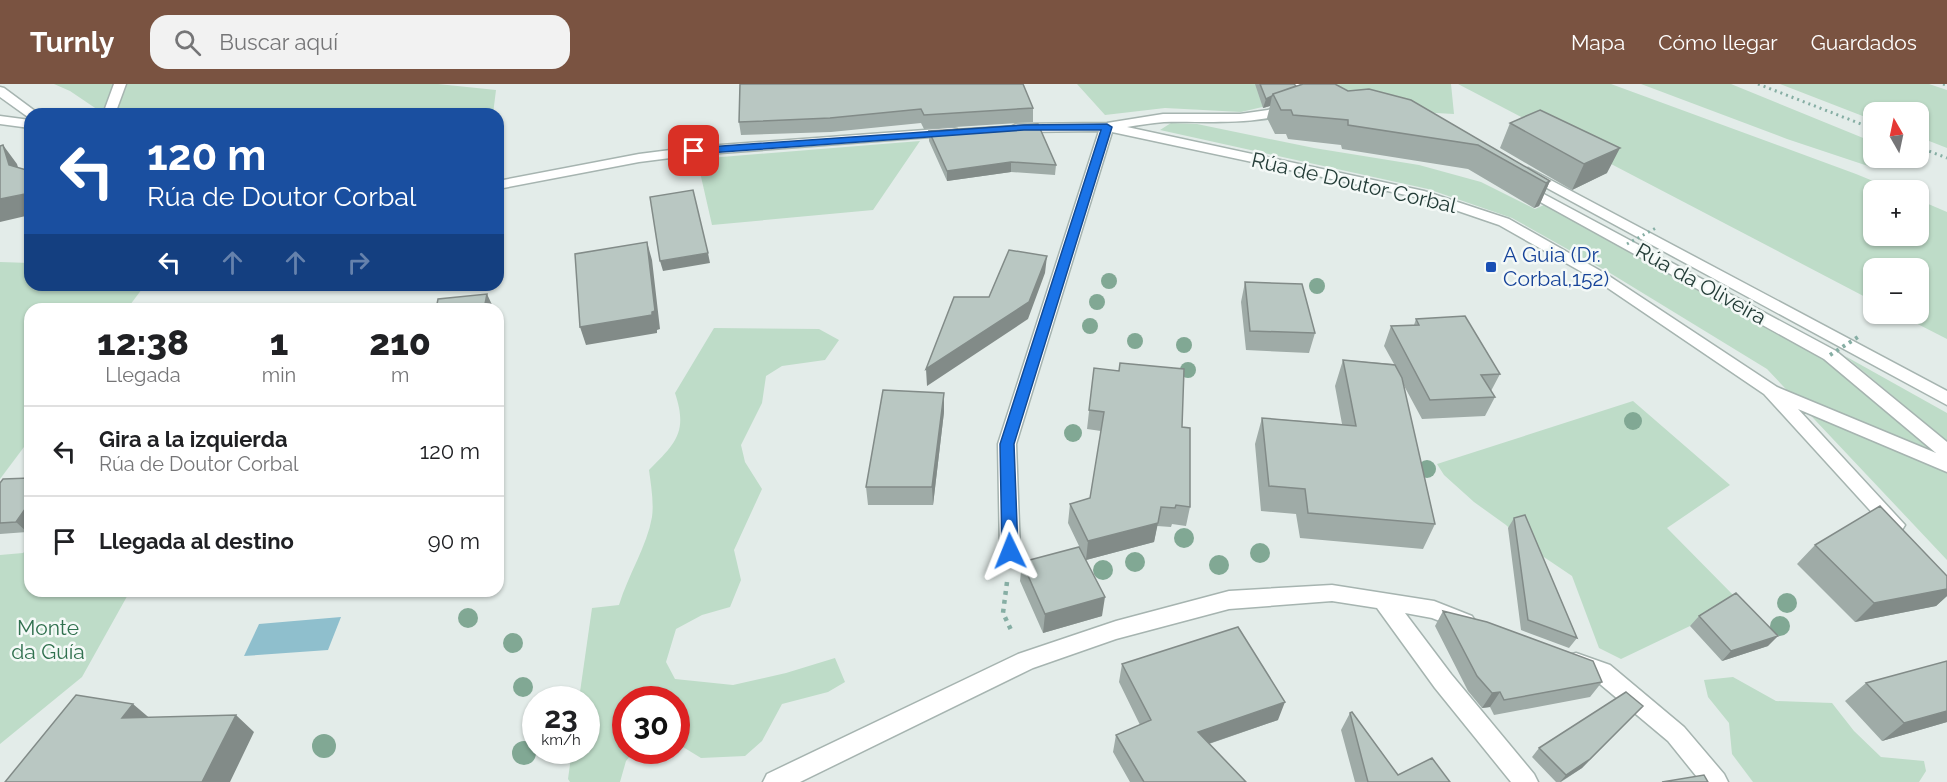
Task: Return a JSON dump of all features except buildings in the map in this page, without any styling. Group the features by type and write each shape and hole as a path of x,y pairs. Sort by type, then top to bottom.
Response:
{"street":[{"path":"112,108 120,84"},
{"name":"Rúa de Doutor Corbal","path":"1003,129 1107,127 1168,118 1262,116 1284,111 1310,98 1292,84"},
{"path":"0,91 24,108"},
{"path":"0,120 24,123"},
{"path":"1010,551 1007,444 1107,127"},
{"name":"Rúa de Doutor Corbal","path":"1107,127 1424,195 1504,222 1601,277 1770,390 1947,465"},
{"path":"504,184 639,158 694,151 970,131"},
{"path":"1511,162 1550,186 1884,363 1947,399"},
{"name":"Rúa da Oliveira","path":"1513,182 1830,355 1947,452"},
{"name":"Rúa de Doutor Corbal","path":"1770,390 1907,538"},
{"path":"775,782 1026,661 1116,630 1229,600 1332,593 1434,610 1490,631"},
{"path":"1383,600 1443,681 1526,782"},
{"path":"1557,656 1602,672 1676,734 1716,782"}],"path":[{"path":"1758,84 1863,125"},
{"path":"1929,151 1947,158"},
{"path":"1627,244 1656,228"},
{"path":"1830,355 1858,337"},
{"path":"1010,551 1003,613 1026,661"}],"green space":[{"path":"54,84 438,84 496,90 494,108 95,108 70,91"},
{"path":"1077,84 1451,84 1454,114 1275,104 1241,112 1165,108 1105,115"},
{"path":"1458,84 1611,84 1856,174 1871,180 1863,180 1863,246 1929,246 1929,204 1947,212 1947,339 1918,324 1929,324 1929,258 1863,258 1863,296"},
{"path":"1641,84 1731,84 1863,138 1863,164 1787,139"},
{"path":"1780,84 1929,84 1947,90 1947,148 1929,141 1929,102 1863,102 1863,116"},
{"path":"1171,123 1197,124 1314,148 1419,165 1481,182 1535,209 1544,205 1829,361 1947,462 1947,560 1767,369 1610,273 1512,218 1428,189 1160,130"},
{"path":"920,141 873,210 712,225 697,159"},
{"path":"0,262 24,263 24,291 140,291 132,303 24,303 24,447 0,479"},
{"path":"714,328 819,329 839,340 825,360 782,366 766,376 762,403 741,445 745,462 762,489 734,550 741,580 730,607 702,615 676,629 666,662 675,679 733,685 786,673 835,658 845,682 828,692 782,704 762,741 745,756 701,758 690,751 690,686 612,686 612,764 625,764 620,782 570,782 568,779 570,764 600,764 600,686 581,686 592,608 619,605 646,539 652,517 649,470 673,444 680,427 679,406 675,393"},
{"path":"1845,356 1947,413 1947,441"},
{"path":"1633,401 1730,485 1667,528 1738,600 1727,603 1690,626 1621,659 1599,648 1572,576 1529,547 1506,525 1474,502 1444,475 1437,464"},
{"name":"Monte da Guía","path":"23,553 24,597 127,597 82,677 0,744 0,555"},
{"path":"1733,677 1776,701 1832,703 1854,731 1881,757 1924,761 1926,771 1919,782 1753,782 1732,754 1729,723 1708,697 1704,680"}],"water":[{"path":"341,617 328,650 244,656 259,624"}],"place":[{"name":"A Guia (Dr. Corbal,152)","path":"1491,267"}],"route":[{"path":"694,151 1024,128 1107,127 1007,444 1010,551"}]}
